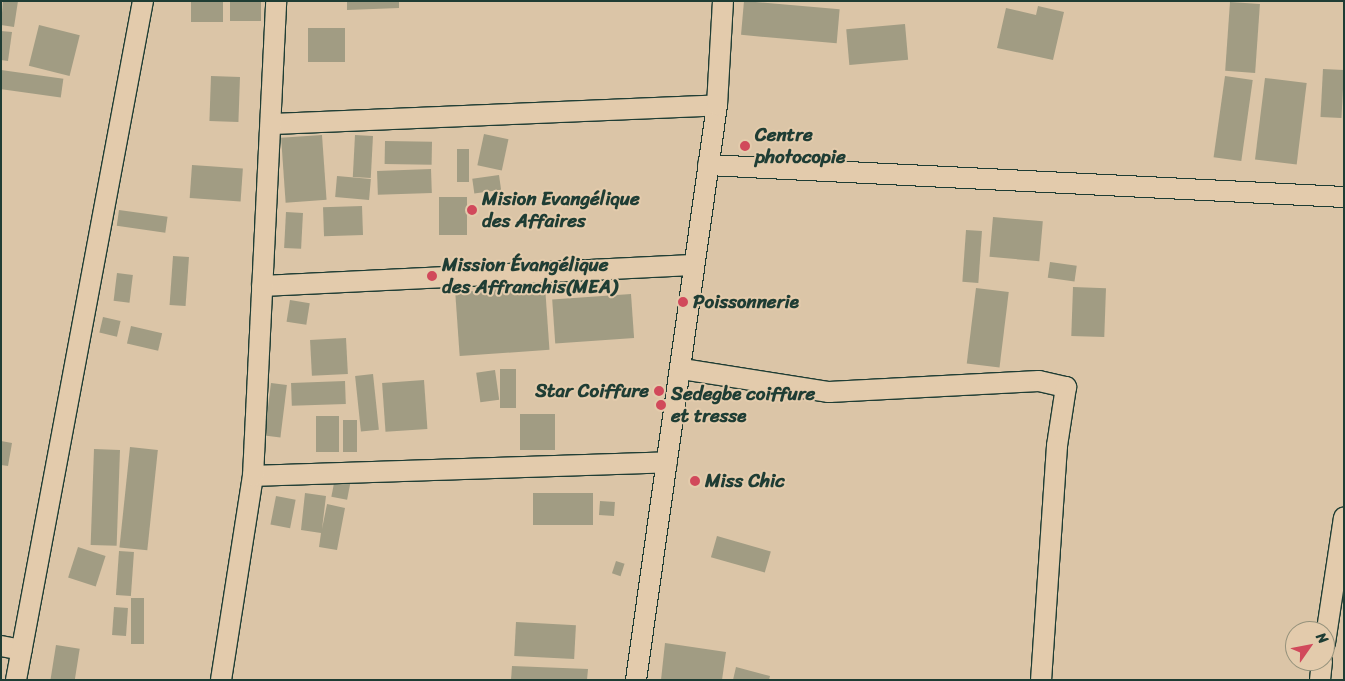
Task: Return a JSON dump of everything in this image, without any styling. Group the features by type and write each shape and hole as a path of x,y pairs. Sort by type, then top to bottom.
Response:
{"street":[{"path":"16,680 143,1"},
{"path":"221,680 253,476 276,1"},
{"path":"636,680 682,369 692,265 717,105 723,1"},
{"path":"271,124 717,105"},
{"path":"708,165 1344,197"},
{"path":"262,286 692,265"},
{"path":"682,369 829,392 1039,381 1066,387 1057,446 1041,680"},
{"path":"253,476 667,462"},
{"path":"1329,621 1341,557 1344,517"},
{"path":"1,646 22,650"}],"building":[{"path":"3,1 18,1 14,27 1,25"},
{"path":"191,1 223,1 223,22 191,22"},
{"path":"230,1 261,1 261,21 230,21"},
{"path":"347,1 399,1 399,8 347,10"},
{"path":"744,1 840,9 837,43 741,35"},
{"path":"1230,2 1260,4 1255,73 1225,71"},
{"path":"1038,6 1064,12 1053,60 997,48 1006,8 1036,15"},
{"path":"905,24 908,60 849,65 846,29"},
{"path":"39,25 80,35 70,76 29,66"},
{"path":"308,28 345,28 345,62 308,62"},
{"path":"1,31 12,32 8,61 1,60"},
{"path":"1323,69 1344,70 1341,118 1320,117"},
{"path":"1,70 63,79 61,98 1,89"},
{"path":"211,76 240,77 238,122 209,121"},
{"path":"1225,76 1253,80 1241,161 1214,157"},
{"path":"1265,78 1307,83 1297,165 1255,159"},
{"path":"484,134 508,139 502,170 477,165"},
{"path":"322,135 327,200 286,203 281,138"},
{"path":"355,135 373,136 371,178 353,177"},
{"path":"385,141 432,142 432,165 385,164"},
{"path":"457,149 469,149 469,182 457,182"},
{"path":"192,165 243,169 241,201 190,198"},
{"path":"431,169 432,193 378,195 377,171"},
{"path":"499,175 501,190 474,194 472,179"},
{"path":"337,176 371,179 369,200 335,197"},
{"path":"439,197 467,197 467,235 439,235"},
{"path":"362,206 363,235 324,236 323,207"},
{"path":"119,210 168,217 165,233 117,226"},
{"path":"286,212 303,213 301,249 284,248"},
{"path":"993,217 1043,221 1039,261 990,257"},
{"path":"966,230 982,231 978,283 962,282"},
{"path":"173,256 189,257 186,306 170,305"},
{"path":"1050,262 1077,266 1075,282 1048,278"},
{"path":"117,273 133,275 129,303 114,301"},
{"path":"545,286 549,350 460,356 455,292"},
{"path":"1073,287 1106,288 1104,337 1071,336"},
{"path":"976,288 1009,292 999,367 967,363"},
{"path":"631,294 634,338 555,343 552,300"},
{"path":"290,300 310,303 306,325 287,322"},
{"path":"103,317 121,321 117,337 99,333"},
{"path":"131,326 162,333 158,351 127,344"},
{"path":"346,338 348,374 312,376 310,340"},
{"path":"500,369 516,369 516,408 500,408"},
{"path":"495,370 499,400 480,402 476,373"},
{"path":"373,374 379,430 361,432 355,376"},
{"path":"424,380 427,429 386,432 382,383"},
{"path":"345,381 346,404 292,406 291,383"},
{"path":"271,383 287,385 280,438 265,436"},
{"path":"520,414 555,414 555,450 520,450"},
{"path":"316,416 339,416 339,452 316,452"},
{"path":"343,420 357,420 357,452 343,452"},
{"path":"1,441 12,443 8,466 1,465"},
{"path":"130,447 158,450 147,550 119,547"},
{"path":"94,449 120,450 117,546 91,545"},
{"path":"335,478 351,481 347,500 331,497"},
{"path":"305,493 326,496 322,529 327,504 345,508 337,550 319,547 321,533 301,530"},
{"path":"533,493 593,493 593,525 533,525"},
{"path":"276,496 296,500 290,528 270,524"},
{"path":"600,501 615,502 614,516 599,515"},
{"path":"717,536 771,551 765,573 711,557"},
{"path":"78,547 106,556 96,586 68,577"},
{"path":"119,551 134,552 131,596 116,595"},
{"path":"616,561 625,564 621,576 612,573"},
{"path":"131,598 144,598 144,644 131,644"},
{"path":"114,607 128,608 126,636 112,635"},
{"path":"516,622 576,625 574,659 514,656"},
{"path":"665,643 726,652 722,680 661,680"},
{"path":"56,645 80,649 75,680 50,680"},
{"path":"512,666 588,669 587,680 511,680"},
{"path":"736,667 770,676 769,680 733,680"}],"place":[{"name":"Centre photocopie","path":"745,146"},
{"name":"Mision Evangélique des Affaires","path":"472,210"},
{"name":"Mission Évangélique des Affranchis(MEA)","path":"432,276"},
{"name":"Poissonnerie","path":"683,302"},
{"name":"Star Coiffure","path":"659,391"},
{"name":"Sedegbe coiffure et tresse","path":"661,405"},
{"name":"Miss Chic","path":"695,481"}]}
